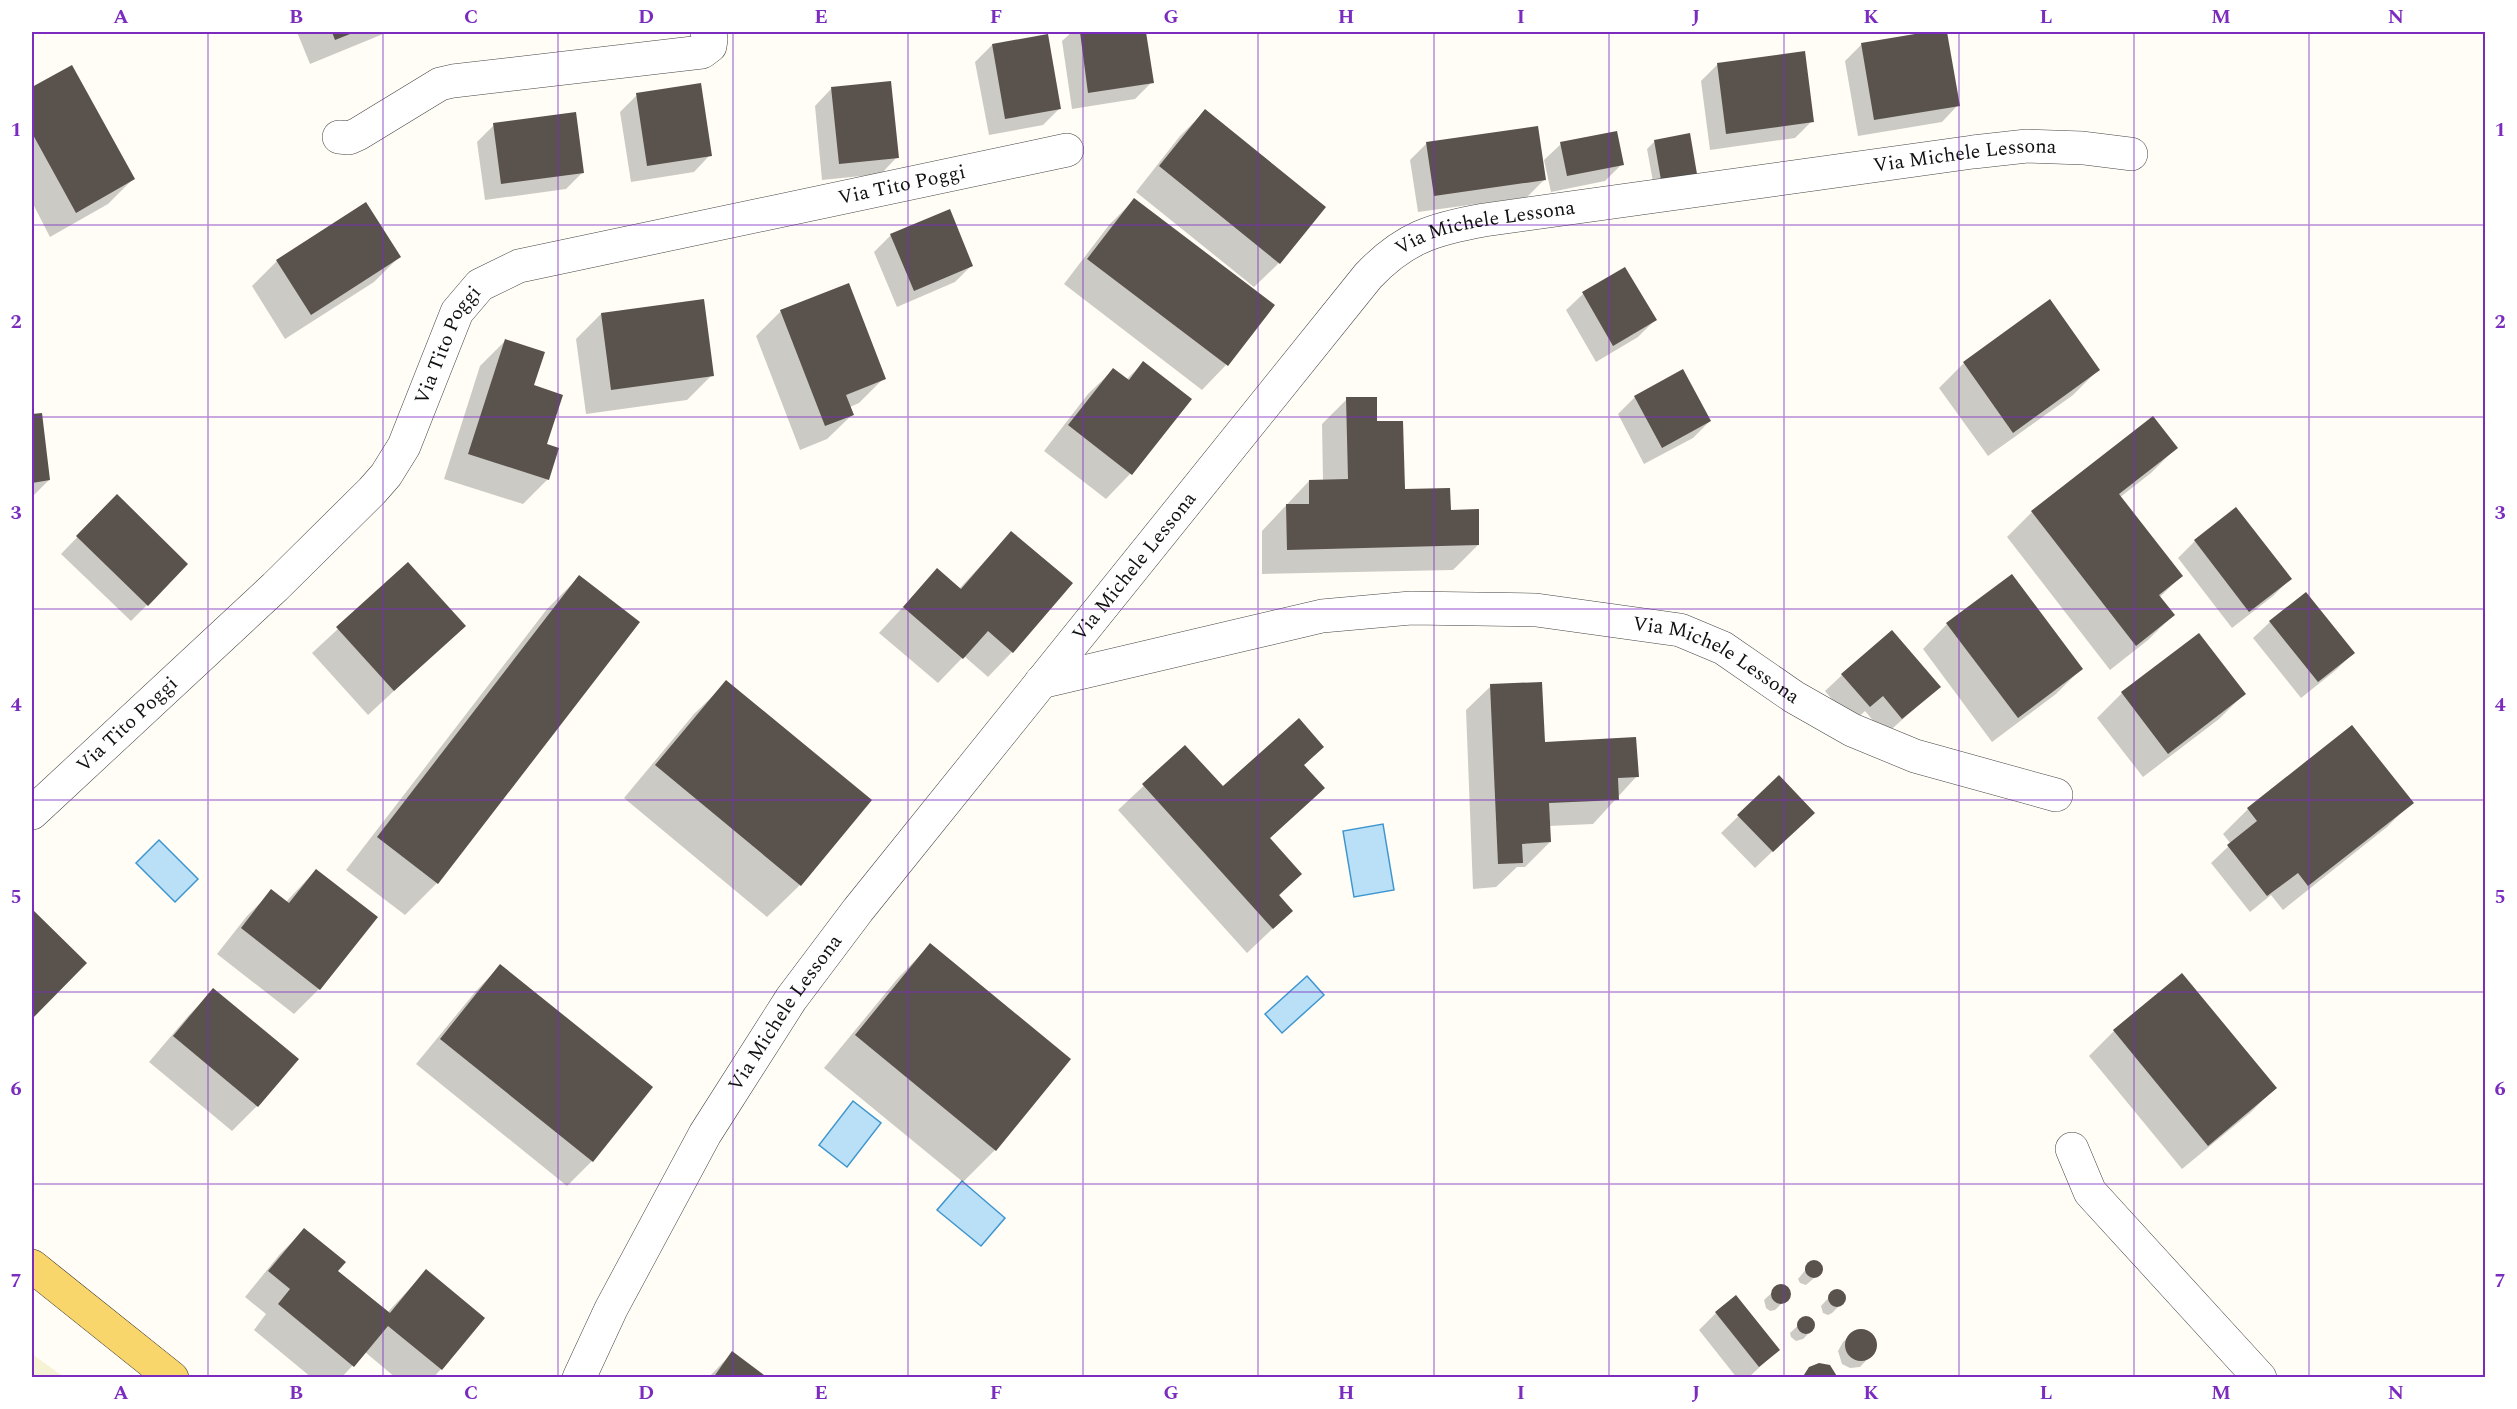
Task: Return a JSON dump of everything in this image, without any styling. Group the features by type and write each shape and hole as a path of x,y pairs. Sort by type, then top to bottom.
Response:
{"main road":[{"path":"32,1266 172,1377"}],"street":[{"path":"339,137 348,138 358,134 440,84 702,52 710,46 711,39 707,32"},
{"name":"Via Michele Lessona","path":"579,1377 611,1308 705,1134 780,1016 851,919 1041,682 1368,276 1395,250 1438,231 1484,219 1973,152 2027,146 2083,148 2131,154"},
{"name":"Via Tito Poggi","path":"32,813 275,587 340,524 386,475 412,429 457,312 480,285 519,266 1067,150"},
{"name":"Via Michele Lessona","path":"1041,682 1322,616 1411,608 1536,610 1680,630 1723,648 1794,697 1852,730 1915,756 2055,795"},
{"path":"2072,1149 2090,1192 2260,1377"}],"shaded area":[{"path":"32,1354 64,1377 32,1377"}],"water":[{"path":"1383,824 1394,890 1354,897 1343,831"},
{"path":"159,840 198,879 175,902 136,863"},
{"path":"1307,976 1324,995 1282,1033 1265,1014"},
{"path":"853,1101 881,1123 847,1167 819,1145"},
{"path":"962,1181 1005,1218 981,1246 937,1210"}],"building":[{"path":"332,32 355,32 335,40"},
{"path":"1080,32 1146,32 1154,83 1088,93"},
{"path":"1927,32 1947,32 1960,106 1874,120 1861,43"},
{"path":"1048,34 1061,109 1005,119 992,44"},
{"path":"1805,51 1814,122 1726,134 1717,63"},
{"path":"72,65 135,179 76,213 32,133 32,87"},
{"path":"891,81 899,158 839,164 831,87"},
{"path":"701,83 712,156 647,166 636,93"},
{"path":"1205,109 1326,207 1280,264 1159,166"},
{"path":"576,112 584,173 501,184 493,123"},
{"path":"1538,126 1546,180 1434,196 1426,142"},
{"path":"1617,131 1624,165 1567,176 1560,142"},
{"path":"1690,133 1697,174 1661,180 1654,140"},
{"path":"1134,198 1275,305 1228,366 1087,259"},
{"path":"366,202 401,257 311,315 276,260"},
{"path":"950,209 973,266 914,291 890,234"},
{"path":"1625,267 1657,320 1613,346 1582,292"},
{"path":"849,283 886,379 846,395 854,415 825,426 780,310"},
{"path":"704,299 714,376 611,390 601,313"},
{"path":"2050,299 2100,370 2013,433 1963,362"},
{"path":"505,339 545,352 534,385 563,395 547,444 559,448 549,480 468,454"},
{"path":"1143,361 1192,399 1132,475 1068,425 1113,368 1129,380"},
{"path":"1683,369 1711,421 1662,448 1634,396"},
{"path":"1346,397 1377,397 1377,421 1403,421 1405,489 1450,488 1451,510 1479,509 1479,545 1287,550 1286,504 1309,504 1309,480 1348,479"},
{"path":"42,413 50,480 32,483 32,414"},
{"path":"2153,416 2178,448 2119,494 2183,576 2159,595 2175,615 2136,646 2031,511"},
{"path":"117,494 188,564 148,606 76,536"},
{"path":"2236,507 2292,579 2249,612 2194,540"},
{"path":"1011,531 1073,583 1013,653 988,631 963,659 903,607 937,568 961,589"},
{"path":"408,562 466,626 394,691 336,627"},
{"path":"2012,574 2083,669 2018,718 1946,623"},
{"path":"579,575 640,622 438,884 377,837"},
{"path":"2306,592 2355,653 2318,682 2269,621"},
{"path":"1892,630 1941,687 1902,719 1883,696 1870,707 1841,674"},
{"path":"2199,633 2246,694 2168,754 2121,692"},
{"path":"726,680 872,800 801,886 655,765"},
{"path":"1542,682 1545,742 1636,737 1639,777 1618,778 1619,800 1549,803 1551,842 1522,844 1523,863 1498,864 1490,684"},
{"path":"1299,718 1324,747 1304,765 1325,788 1270,838 1302,874 1279,895 1293,911 1273,929 1142,784 1185,745 1223,786"},
{"path":"2352,725 2414,803 2308,886 2298,873 2267,896 2227,845 2257,821 2247,808"},
{"path":"1779,775 1815,813 1773,852 1737,815"},
{"path":"316,869 378,917 320,990 241,928 271,889 289,903"},
{"path":"32,909 87,963 32,1019"},
{"path":"930,943 1071,1059 996,1151 855,1035"},
{"path":"500,964 653,1087 593,1162 440,1039"},
{"path":"2182,973 2277,1088 2208,1146 2113,1030"},
{"path":"213,988 299,1059 258,1107 173,1036"},
{"path":"304,1228 346,1262 338,1271 390,1313 426,1269 485,1318 442,1370 388,1326 354,1367 278,1304 290,1289 268,1271"},
{"path":"1814,1260 1820,1263 1823,1269 1820,1275 1814,1278 1808,1275 1805,1269 1808,1263"},
{"path":"1781,1284 1788,1287 1791,1294 1788,1301 1781,1304 1774,1301 1771,1294 1774,1287"},
{"path":"1837,1289 1843,1292 1846,1298 1843,1304 1837,1307 1831,1304 1828,1298 1831,1292"},
{"path":"1736,1295 1780,1350 1759,1367 1715,1312"},
{"path":"1806,1316 1812,1319 1815,1325 1812,1331 1806,1334 1800,1331 1797,1325 1800,1319"},
{"path":"1861,1329 1872,1334 1877,1345 1872,1356 1861,1361 1850,1356 1845,1345 1850,1334"},
{"path":"732,1351 768,1378 713,1378"},
{"path":"1819,1363 1830,1365 1838,1378 1802,1378 1809,1367"}]}
